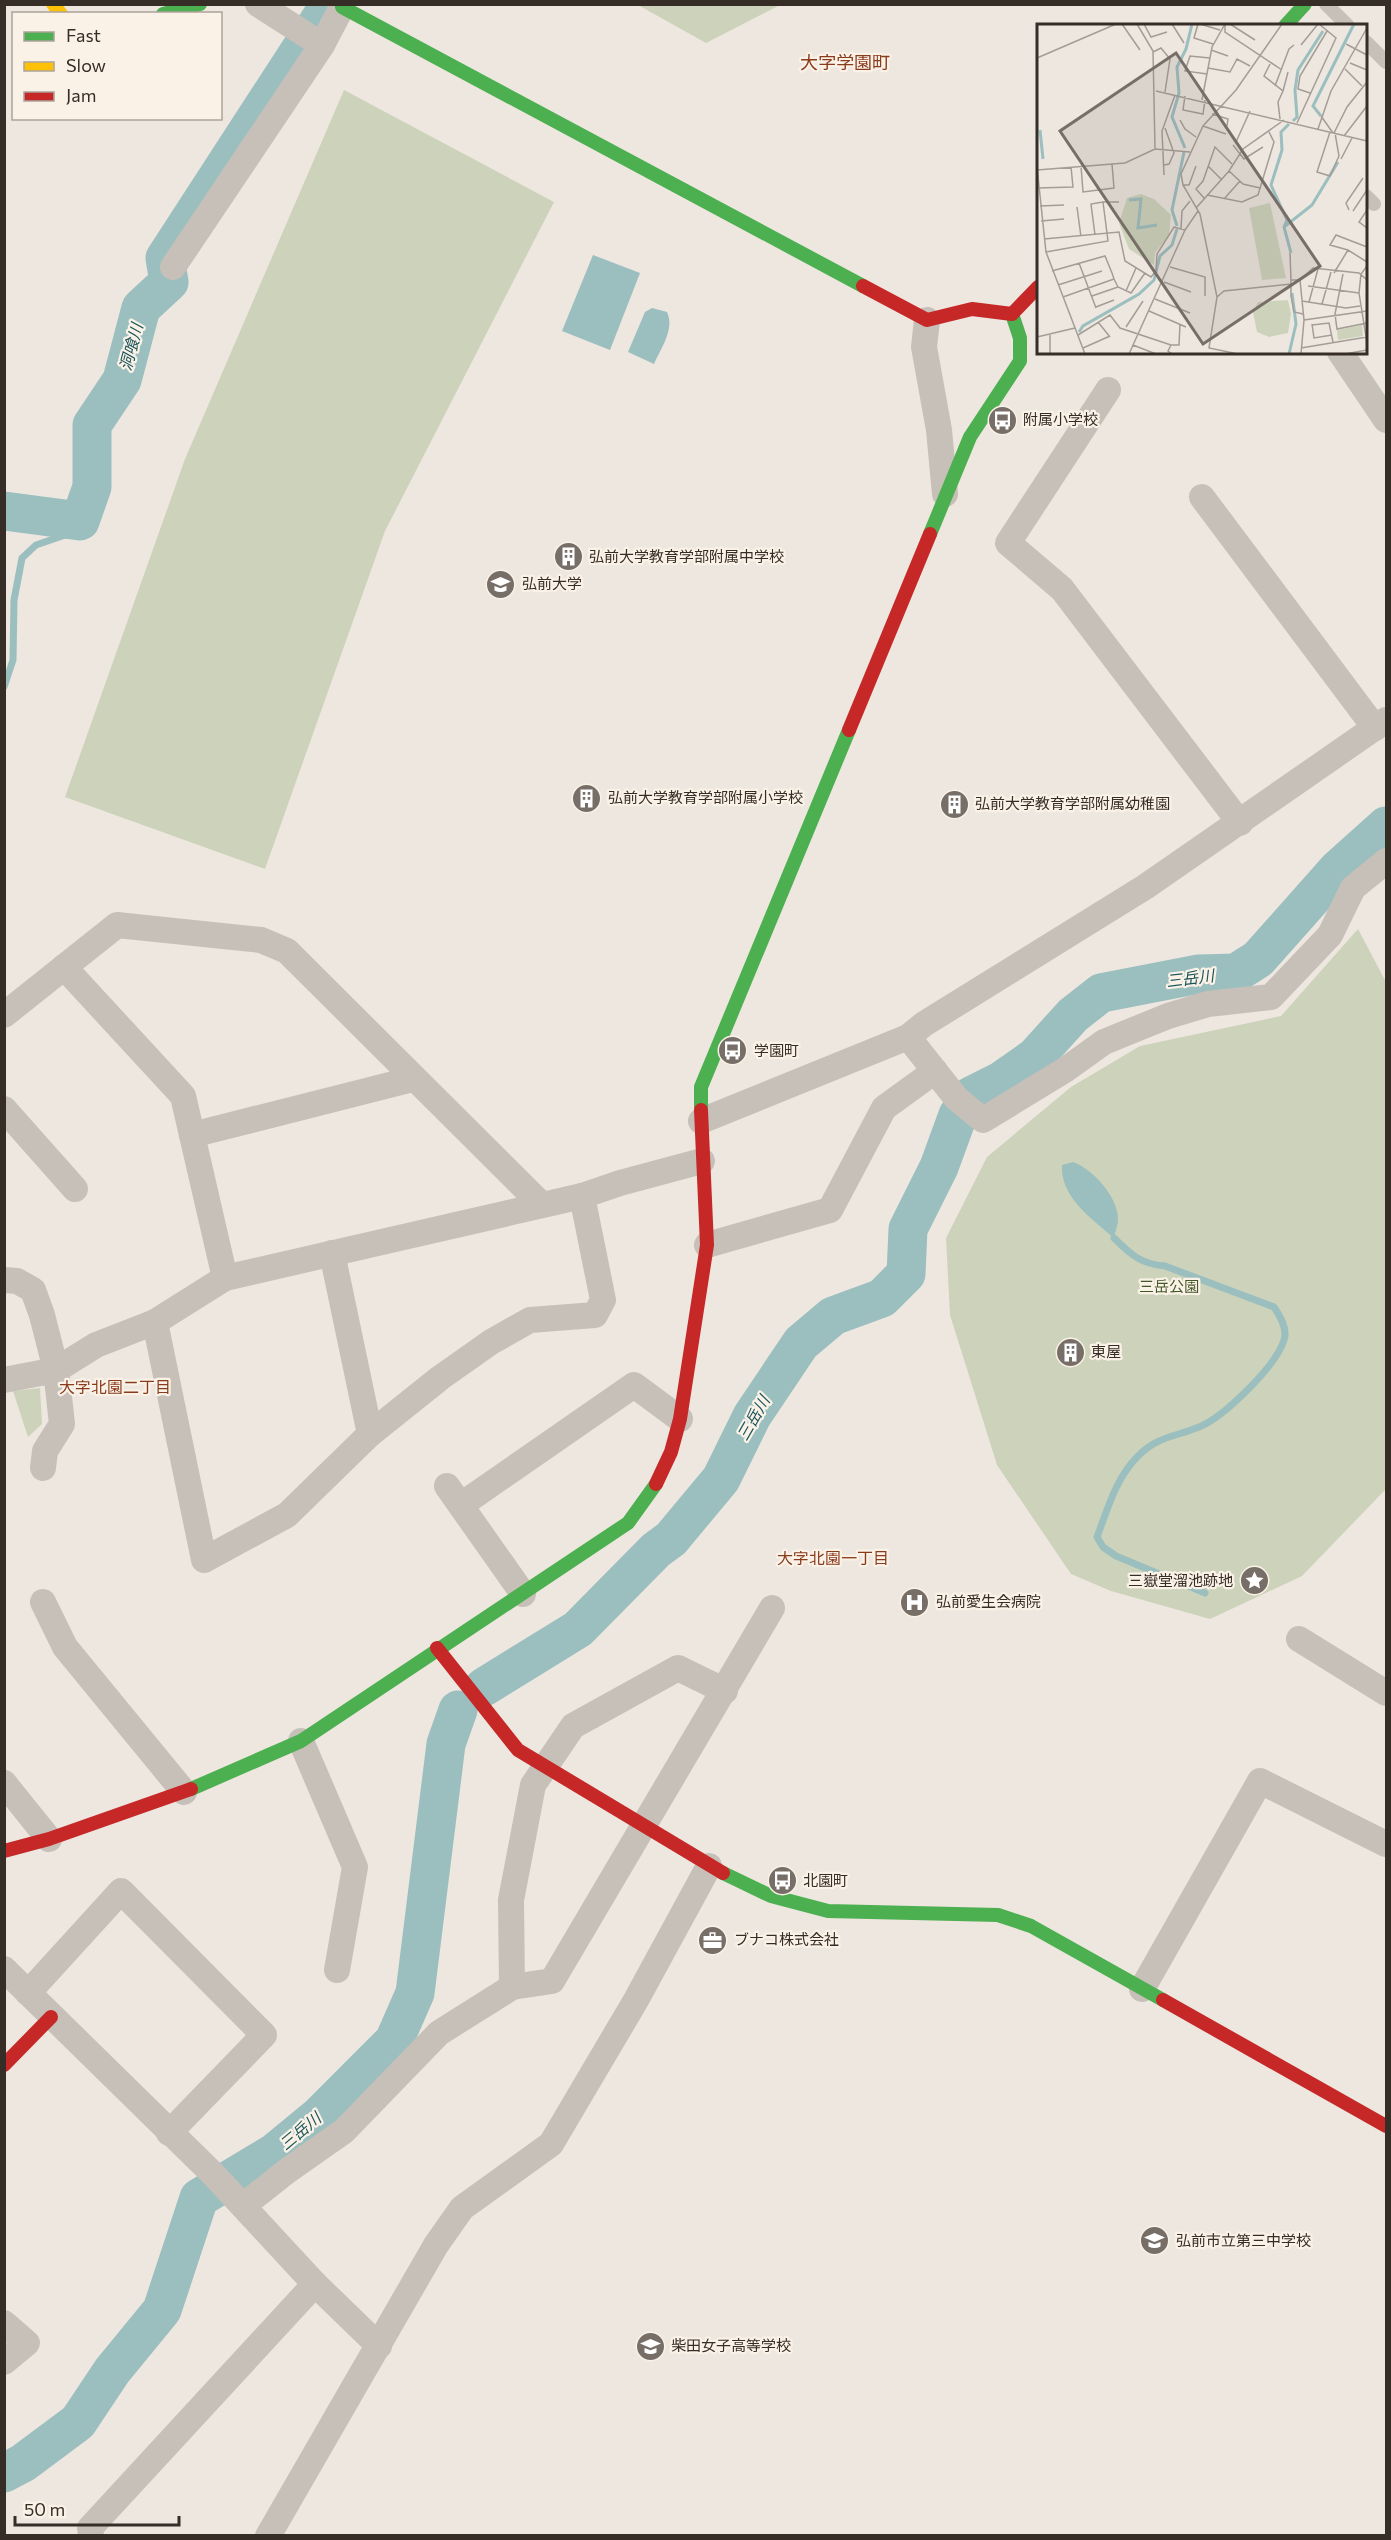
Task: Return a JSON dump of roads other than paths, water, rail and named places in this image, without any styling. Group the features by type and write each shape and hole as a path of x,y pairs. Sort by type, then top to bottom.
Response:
{"street":[{"path":"170,12 200,4"},
{"path":"258,4 314,40"},
{"path":"1287,24 1305,4"},
{"path":"173,267 314,40 343,6 927,320 972,309 1012,314"},
{"path":"1012,314 1037,288"},
{"path":"4,1851 49,1839 184,1792 301,1741 437,1648 523,1594 628,1523 653,1491 671,1452 680,1419 707,1245 705,1181 702,1161 702,1087 970,437 1020,361 1020,338 1012,314"},
{"path":"927,320 924,347 939,430 946,497"},
{"path":"1341,354 1386,420"},
{"path":"1108,390 1008,543 1062,589 1240,823"},
{"path":"702,1121 908,1037 924,1024 1146,886 1381,724 1202,497"},
{"path":"908,1037 957,1099 983,1120 1065,1071 1104,1042 1208,1004 1271,997 1330,936 1353,888 1386,861"},
{"path":"4,1015 117,925 261,939 287,951 541,1204"},
{"path":"64,967 183,1096 225,1278"},
{"path":"707,1245 830,1210 884,1108 935,1071"},
{"path":"192,1135 413,1078"},
{"path":"4,1109 75,1189"},
{"path":"4,1380 56,1370 96,1345 155,1322 225,1278 582,1196 620,1182 702,1161"},
{"path":"155,1322 204,1560 286,1515 370,1434 440,1378 491,1342 530,1320 595,1315 603,1300 582,1196"},
{"path":"332,1253 370,1434"},
{"path":"4,1280 17,1281 33,1290 56,1370 62,1424 45,1451 43,1468"},
{"path":"523,1594 454,1496 634,1385 680,1419"},
{"path":"42,1602 64,1647 184,1792"},
{"path":"228,2190 287,2170 344,2131 439,2033 512,1987 552,1982 772,1608"},
{"path":"1299,1639 1386,1693"},
{"path":"437,1648 518,1750 709,1866 771,1896 828,1911 998,1915 1031,1926 1386,2126"},
{"path":"512,1987 511,1900 533,1785 573,1726 678,1668 725,1691"},
{"path":"301,1741 355,1867 337,1970"},
{"path":"1142,1989 1260,1781 1386,1844"},
{"path":"4,1783 49,1839"},
{"path":"268,2535 436,2244 462,2208 551,2144 636,2000 709,1866"},
{"path":"28,1993 121,1891 264,2035 168,2133"},
{"path":"4,1969 228,2190 315,2284 379,2346"},
{"path":"4,2065 51,2017"},
{"path":"91,2535 90,2528 315,2284"},
{"path":"4,2323 27,2343 4,2362"}],"lane":[{"path":"1326,4 1346,24"},
{"path":"1367,44 1386,62"}],"water":[{"path":"593,255 640,273 610,350 562,331"},
{"path":"652,308 667,312 669,318 668,332 654,364 628,352 645,312"},
{"path":"1073,1162 1096,1177 1114,1202 1118,1224 1114,1238 1087,1215 1066,1187 1062,1165"}],"waterway":[{"name":"洞喰川","path":"4,511 80,521 92,487 92,425 122,380 141,308 169,282 165,258 330,4"},
{"path":"4,687 13,660 14,600 22,558 36,545 68,534 80,521"},
{"name":"三岳川","path":"971,1096 1001,1081 1035,1057 1073,1015 1101,993 1199,974 1236,973 1258,959 1338,869 1386,826"},
{"name":"三岳川","path":"484,1687 578,1629 656,1550 671,1539 721,1479 752,1416 801,1343 833,1316 882,1298 906,1274 908,1229 939,1167 958,1115"},
{"path":"1114,1238 1131,1254 1143,1261 1165,1266 1274,1307 1284,1327 1285,1336 1279,1351 1248,1390 1235,1402 1210,1421 1153,1444 1138,1456 1118,1484 1097,1537 1103,1547 1116,1556 1205,1593"},
{"name":"三岳川","path":"4,2473 23,2463 78,2422 112,2371 162,2310 199,2198 274,2153 319,2116 394,2041 415,1993 446,1744 458,1710"}],"place":[{"name":"附属小学校","path":"1002,420"},
{"name":"弘前大学教育学部附属中学校","path":"568,557"},
{"name":"弘前大学","path":"501,584"},
{"name":"弘前大学教育学部附属小学校","path":"587,798"},
{"name":"弘前大学教育学部附属幼稚園","path":"954,804"},
{"name":"学園町","path":"733,1051"},
{"name":"東屋","path":"1070,1352"},
{"name":"三嶽堂溜池跡地","path":"1254,1581"},
{"name":"弘前愛生会病院","path":"915,1602"},
{"name":"北園町","path":"782,1881"},
{"name":"ブナコ株式会社","path":"713,1940"},
{"name":"弘前市立第三中学校","path":"1155,2241"},
{"name":"柴田女子高等学校","path":"650,2346"}],"district":[{"name":"大字学園町","path":"845,63"},
{"name":"大字北園二丁目","path":"115,1387"},
{"name":"大字北園一丁目","path":"833,1558"}],"park label":[{"name":"三岳公園","path":"1169,1287"}]}
